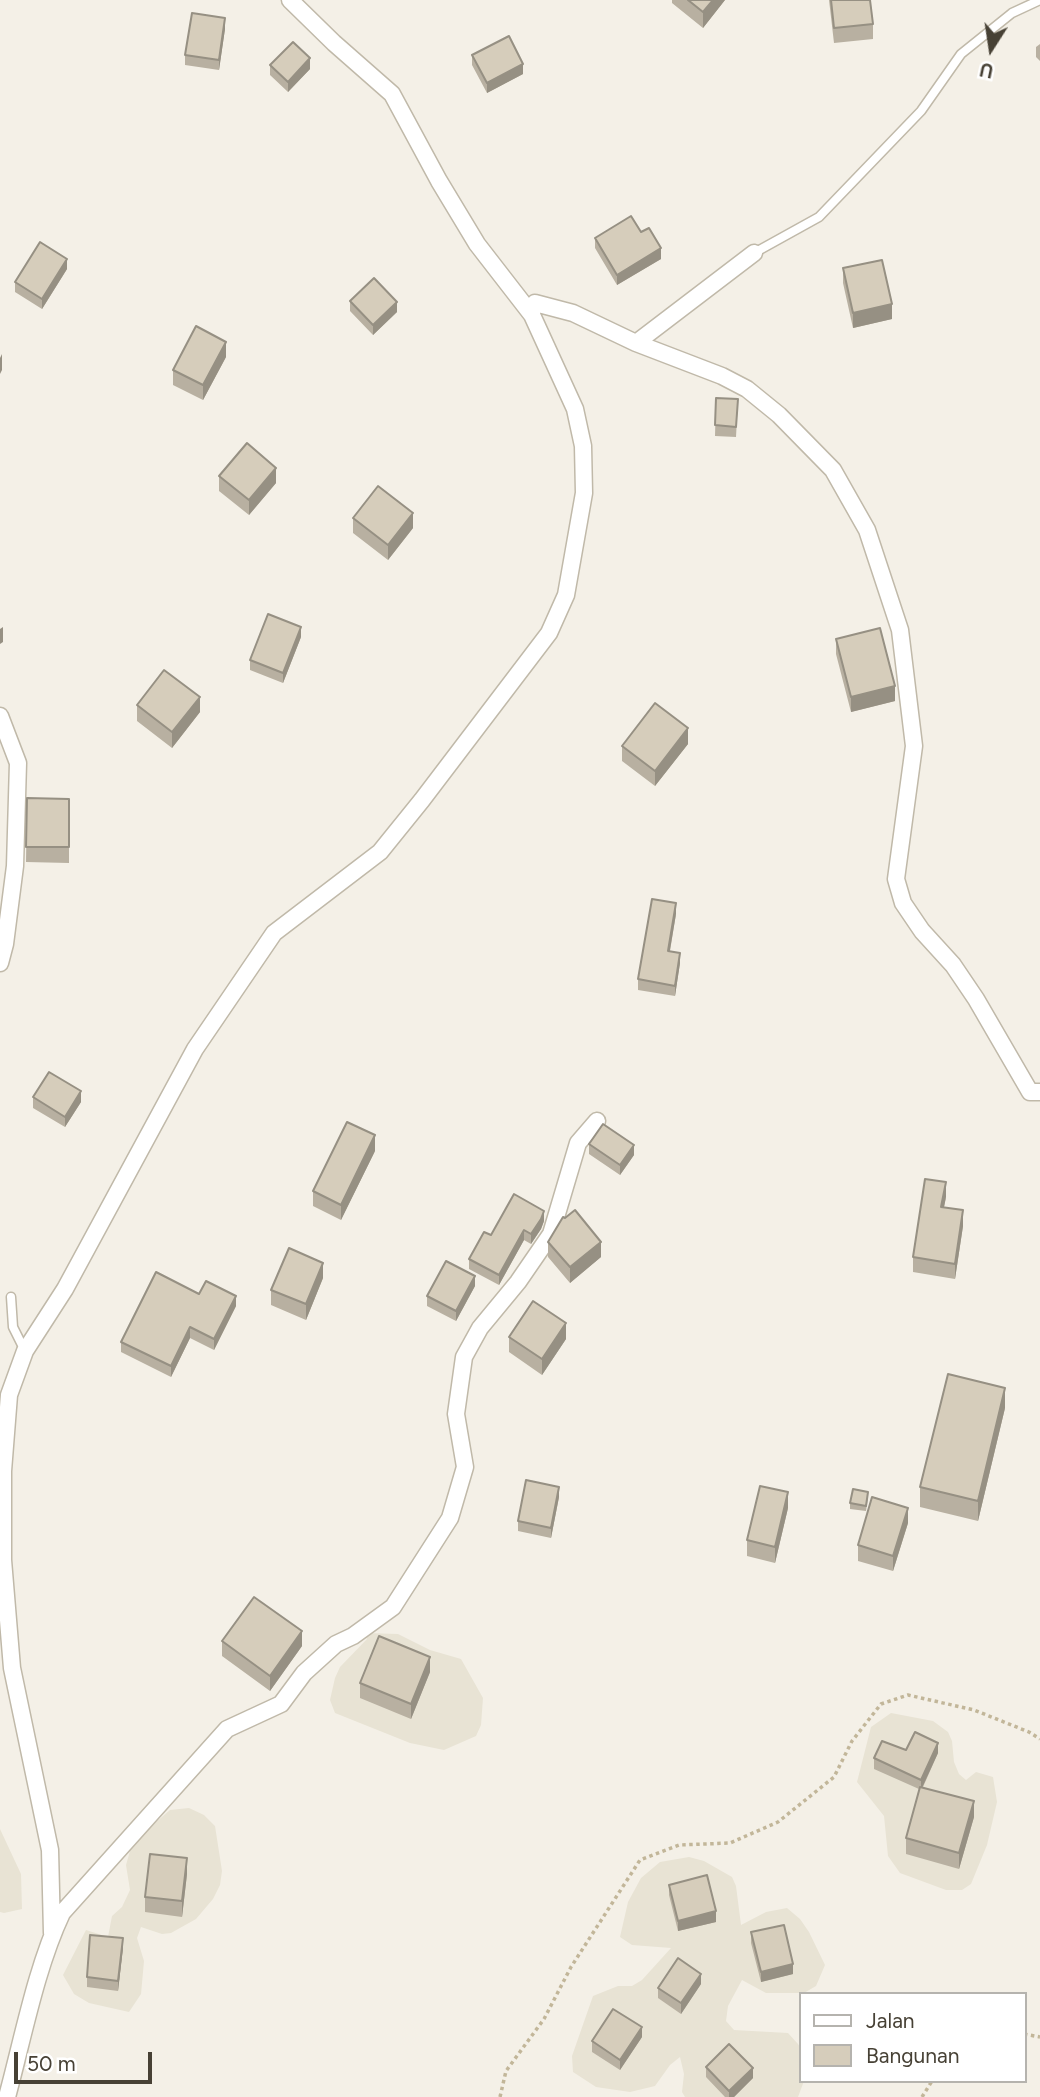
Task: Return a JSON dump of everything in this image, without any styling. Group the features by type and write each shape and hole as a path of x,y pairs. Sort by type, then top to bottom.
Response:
{"street":[{"path":"52,1933 50,1850 12,1668 3,1560 3,1471 9,1395 24,1351 65,1289 195,1049 274,933 380,852 549,633 566,595 584,493 583,446 575,409 531,315 477,244 439,181 392,93 334,43 290,0"},
{"path":"636,343 754,253"},
{"path":"531,315 535,303 573,313 636,343 722,376 747,389 779,415 833,470 867,530 900,630 914,746 896,879 903,903 922,931 961,976 1030,1091 1040,1092"},
{"path":"0,716 18,763 15,866 0,963"},
{"path":"7,2097 52,1933 62,1913 227,1729 281,1703 304,1672 336,1644 353,1636 393,1607 450,1518 465,1467 456,1414 464,1357 480,1328 518,1282 551,1234 578,1143 597,1121"}],"lane":[{"path":"754,253 819,217 921,111 961,54 1012,13 1040,0"},
{"path":"11,1297 13,1327 24,1351"}],"path":[{"path":"500,2097 506,2071 544,2019 571,1967 640,1860 679,1845 730,1843 778,1822 834,1777 852,1741 881,1704 908,1695 974,1710 1029,1732 1040,1740"}],"shaded area":[{"path":"365,1633 398,1634 430,1650 461,1659 483,1698 481,1725 476,1736 444,1750 410,1743 335,1713 330,1700 335,1678 340,1667 367,1639"},
{"path":"891,1713 933,1721 948,1732 952,1741 954,1762 959,1774 966,1780 976,1772 993,1777 997,1802 987,1845 971,1884 962,1890 946,1890 900,1873 888,1856 884,1816 857,1782 871,1727"},
{"path":"189,1808 204,1815 215,1826 222,1871 220,1885 213,1899 196,1919 171,1933 162,1934 141,1927 137,1938 144,1961 141,1994 129,2012 89,2003 74,1994 63,1975 86,1930 108,1937 112,1916 122,1907 130,1890 126,1865 130,1851 140,1836 170,1810"},
{"path":"0,1829 21,1874 22,1909 4,1913 0,1912"},
{"path":"689,1857 704,1861 732,1877 736,1886 741,1925 766,1912 787,1908 800,1919 809,1932 825,1965 816,1986 799,1993 766,1993 742,1980 728,2006 726,2021 734,2030 788,2033 799,2046 799,2083 803,2083 798,2097 685,2097 682,2092 684,2074 680,2057 670,2065 655,2086 630,2092 596,2087 573,2072 572,2056 593,1996 618,1986 632,1986 642,1980 671,1948 632,1945 620,1937 628,1902 641,1878 660,1862"}],"building":[{"path":"688,0 713,0 703,12"},
{"path":"831,0 870,0 873,24 834,28"},
{"path":"192,13 225,18 219,60 185,55"},
{"path":"509,36 523,64 487,83 472,55"},
{"path":"293,42 310,58 288,82 270,65"},
{"path":"631,216 641,232 649,228 661,248 617,275 595,238"},
{"path":"40,242 67,259 42,299 15,282"},
{"path":"882,260 892,304 853,313 843,268"},
{"path":"374,278 397,302 373,325 350,301"},
{"path":"196,326 226,342 203,385 173,370"},
{"path":"716,398 738,399 736,427 715,425"},
{"path":"247,443 276,468 249,500 219,476"},
{"path":"378,486 413,513 388,545 353,518"},
{"path":"268,614 301,627 283,673 250,660"},
{"path":"880,628 895,686 851,697 836,639"},
{"path":"164,670 200,697 172,732 137,705"},
{"path":"655,703 688,728 655,771 622,746"},
{"path":"27,798 69,799 69,847 26,847"},
{"path":"652,899 676,903 668,951 680,953 675,986 638,979"},
{"path":"49,1072 81,1091 65,1117 33,1097"},
{"path":"347,1122 375,1135 341,1205 313,1191"},
{"path":"603,1124 634,1145 620,1165 589,1144"},
{"path":"925,1179 946,1182 941,1207 963,1210 955,1264 913,1257"},
{"path":"514,1194 544,1211 531,1234 524,1230 499,1275 469,1259 484,1232 491,1235"},
{"path":"575,1210 601,1242 570,1267 548,1242 563,1217"},
{"path":"289,1248 323,1263 306,1304 271,1290"},
{"path":"446,1261 475,1276 456,1311 427,1296"},
{"path":"156,1272 199,1294 206,1281 236,1296 214,1339 190,1327 171,1366 121,1342"},
{"path":"533,1301 566,1323 542,1359 509,1337"},
{"path":"948,1374 1005,1388 978,1501 920,1487"},
{"path":"526,1480 559,1487 551,1528 518,1521"},
{"path":"760,1486 788,1492 775,1547 747,1540"},
{"path":"853,1489 868,1492 866,1506 850,1503"},
{"path":"872,1497 908,1508 893,1556 858,1545"},
{"path":"254,1597 302,1631 270,1676 222,1641"},
{"path":"379,1636 430,1657 411,1704 360,1683"},
{"path":"915,1732 938,1743 921,1780 874,1758 882,1741 906,1750"},
{"path":"920,1787 974,1801 959,1853 906,1838"},
{"path":"150,1854 187,1858 182,1901 145,1897"},
{"path":"707,1875 716,1911 678,1921 669,1885"},
{"path":"784,1925 793,1964 761,1972 751,1932"},
{"path":"90,1935 123,1938 118,1981 87,1977"},
{"path":"678,1958 701,1974 681,2003 658,1988"},
{"path":"613,2009 642,2027 620,2060 592,2041"},
{"path":"729,2044 753,2068 729,2091 706,2067"}]}
